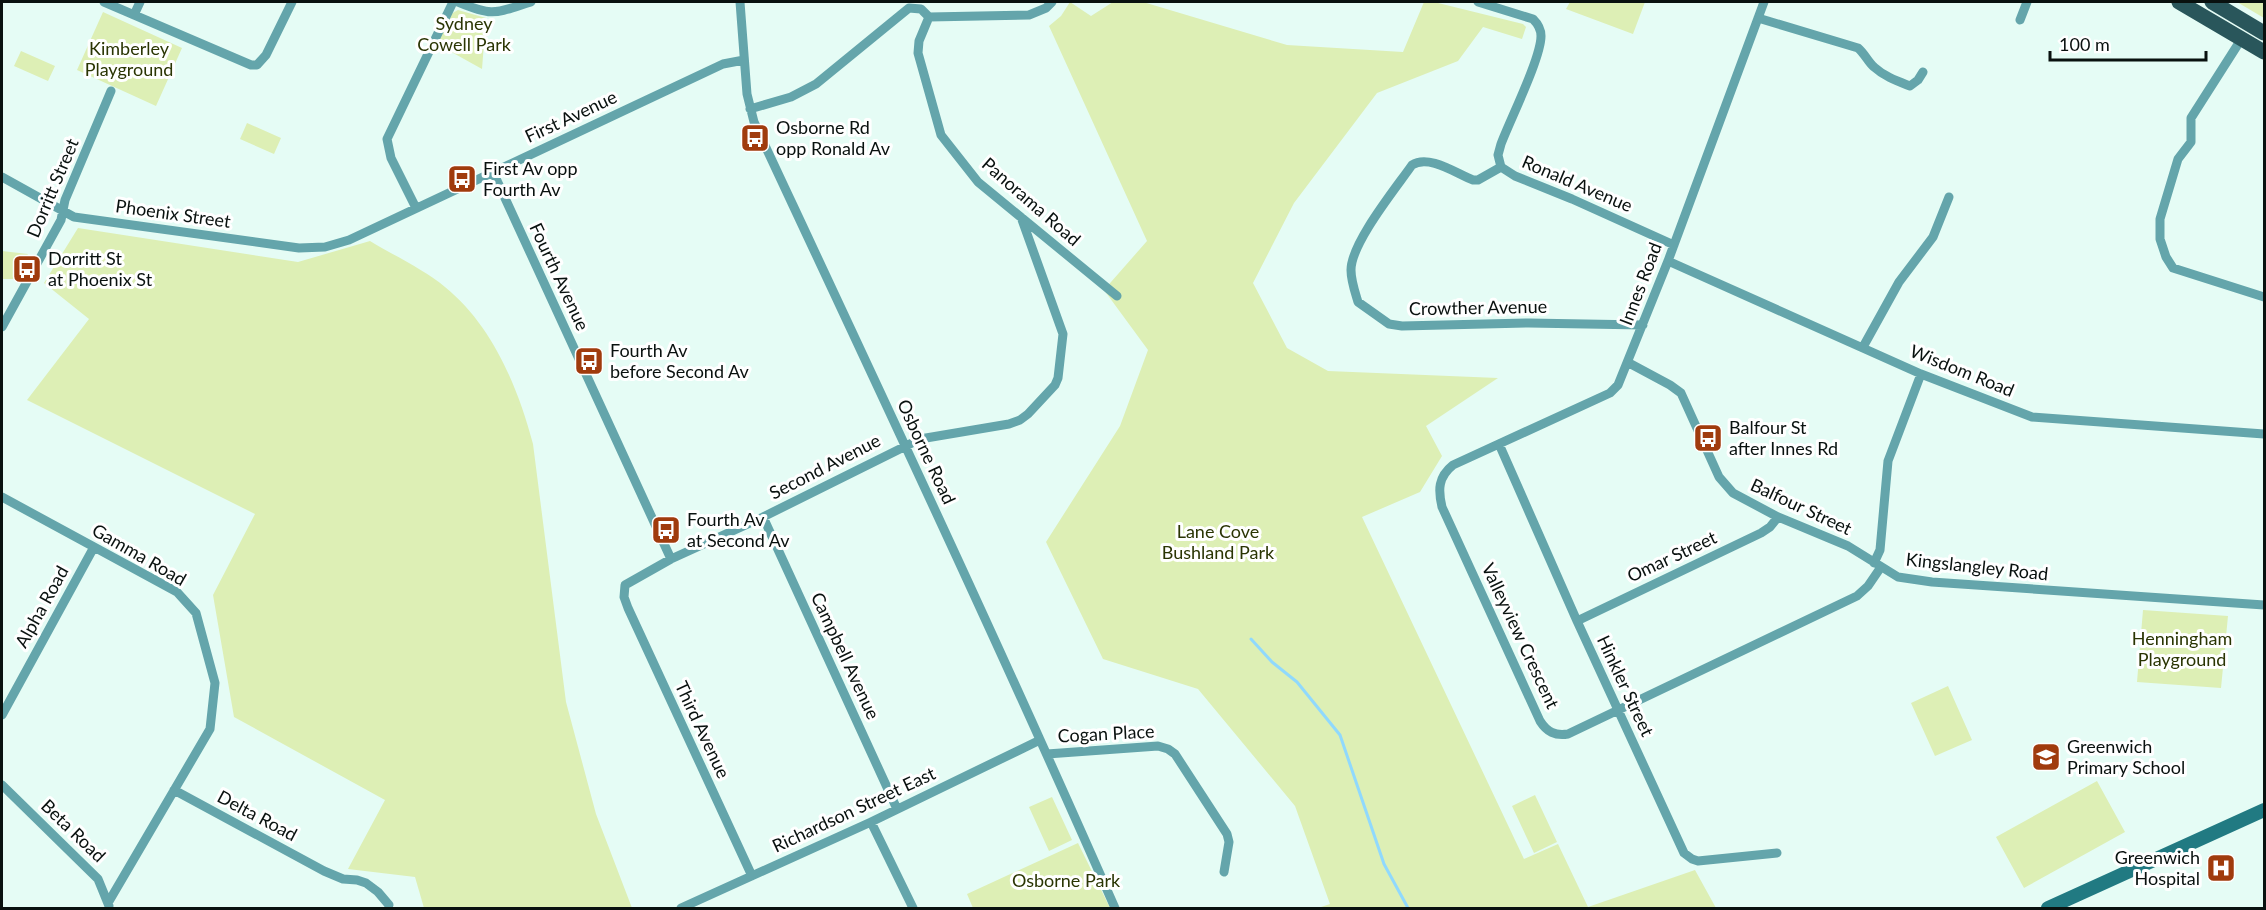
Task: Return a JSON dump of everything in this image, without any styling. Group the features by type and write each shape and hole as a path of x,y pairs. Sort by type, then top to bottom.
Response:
{"main road":[{"path":"2179,2 2265,52"},
{"path":"2212,2 2265,33"},
{"path":"2048,909 2265,810"}],"street":[{"path":"104,2 251,65 257,65 266,55 292,2"},
{"path":"134,15 140,2"},
{"path":"417,208 391,158 387,139 455,2 491,13 531,2"},
{"name":"Osborne Road","path":"740,2 744,60 750,109 754,122 1047,754 1115,909"},
{"path":"750,109 790,97 810,88 909,8 921,9 929,17 1029,15 1046,8 1052,2"},
{"name":"Ronald Avenue","path":"1479,2 1533,19 1539,25 1541,35 1534,64 1501,144 1498,155 1501,167 1515,176 1674,245"},
{"name":"Innes Road","path":"1440,481 1446,470 1453,465 1610,393 1618,385 1629,363 1668,261 1764,2"},
{"path":"2020,20 2027,2"},
{"name":"Panorama Road","path":"929,17 919,41 918,53 941,135 978,182 1117,296"},
{"path":"1758,18 1858,48 1867,56 1873,67 1892,80 1910,86 1923,72"},
{"path":"2242,38 2191,118 2191,142 2178,159 2160,219 2160,239 2166,257 2173,268 2265,297"},
{"name":"First Avenue","path":"349,240 723,63 744,60"},
{"name":"Dorritt Street","path":"2,327 56,230 65,200 111,91"},
{"name":"Crowther Avenue","path":"1501,167 1478,180 1473,180 1429,162 1417,162 1412,165 1366,232 1353,260 1351,270 1358,302 1389,324 1402,326 1529,323 1643,326"},
{"name":"Fourth Avenue","path":"493,172 671,559"},
{"name":"Phoenix Street","path":"2,177 74,217 299,248 325,247 349,240"},
{"path":"1863,347 1899,282 1933,237 1949,197"},
{"name":"Second Avenue","path":"624,597 625,585 671,559 905,445 943,433 1020,420 1055,385 1060,367 1063,334 1020,217"},
{"name":"Wisdom Road","path":"1668,261 1921,374 2032,417 2265,434"},
{"name":"Balfour Street","path":"1629,363 1681,393 1725,486 1732,493 1778,517 1848,546 1877,565"},
{"path":"1877,565 1888,461 1921,374"},
{"name":"Hinkler Street","path":"1499,444 1577,621 1688,857 1705,861 1777,853"},
{"name":"Valleyview Crescent","path":"1440,481 1439,495 1443,507 1545,729 1553,734 1568,734 1619,711"},
{"name":"Gamma Road","path":"2,497 177,592 196,613 215,683 210,729 109,906"},
{"name":"Campbell Avenue","path":"763,516 897,809"},
{"name":"Omar Street","path":"1577,621 1761,533 1778,517"},
{"name":"Alpha Road","path":"2,715 94,547"},
{"name":"Kingslangley Road","path":"1619,711 1857,596 1868,585 1877,565 1898,577 1932,582 2265,605"},
{"name":"Third Avenue","path":"624,597 752,876"},
{"name":"Richardson Street East","path":"681,909 871,822 1040,740"},
{"name":"Cogan Place","path":"1047,754 1158,746 1168,748 1175,754 1227,834 1229,842 1224,872"},
{"name":"Beta Road","path":"2,784 98,879 109,906"},
{"name":"Delta Road","path":"174,790 324,871 343,879 357,880 366,884 378,892 389,905"},
{"path":"871,822 913,909"}],"green space":[{"name":"Lane Cove Bushland Park","path":"1070,2 1091,16 1113,2 1143,2 1287,45 1403,52 1424,2 1434,2 1523,24 1526,27 1522,39 1483,27 1458,61 1377,93 1294,203 1253,283 1287,348 1328,371 1498,378 1426,426 1442,456 1420,492 1362,517 1524,859 1558,844 1588,907 1695,870 1716,908 1318,908 1330,904 1295,806 1198,689 1103,659 1046,542 1120,426 1148,350 1104,290 1147,241 1049,26 1061,16"},
{"path":"1570,2 1645,2 1633,34 1566,9"},
{"path":"2237,2 2264,2 2264,18"},
{"name":"Sydney Cowell Park","path":"458,10 486,18 482,69 437,44 451,14"},
{"name":"Kimberley Playground","path":"103,12 182,48 156,106 77,70"},
{"path":"21,51 55,66 48,81 14,66"},
{"path":"247,123 281,138 274,154 240,139"},
{"path":"78,228 298,262 370,241 419,269 462,302 490,338 501,358 527,422 533,444 566,702 596,814 632,908 424,908 415,877 348,869 385,800 234,717 213,595 255,514 27,400 89,319 44,283"},
{"path":"2,251 28,254 13,279 2,279"},
{"name":"Henningham Playground","path":"2143,610 2228,616 2221,688 2137,682"},
{"path":"1948,686 1972,740 1935,756 1911,703"},
{"path":"2097,781 2125,832 2024,888 1996,837"},
{"path":"1535,795 1557,842 1534,853 1512,806"},
{"path":"1052,797 1072,840 1049,851 1029,807"},
{"name":"Osborne Park","path":"1078,843 1110,908 973,908 967,894"}],"waterway":[{"path":"1251,639 1272,662 1297,682 1340,735 1384,864 1408,908"}],"place":[{"name":"Osborne Rd opp Ronald Av","path":"755,138"},
{"name":"First Av opp Fourth Av","path":"462,179"},
{"name":"Dorritt St at Phoenix St","path":"27,269"},
{"name":"Fourth Av before Second Av","path":"589,361"},
{"name":"Balfour St after Innes Rd","path":"1708,438"},
{"name":"Fourth Av at Second Av","path":"666,530"},
{"name":"Greenwich Primary School","path":"2046,757"},
{"name":"Greenwich Hospital","path":"2221,868"}]}
